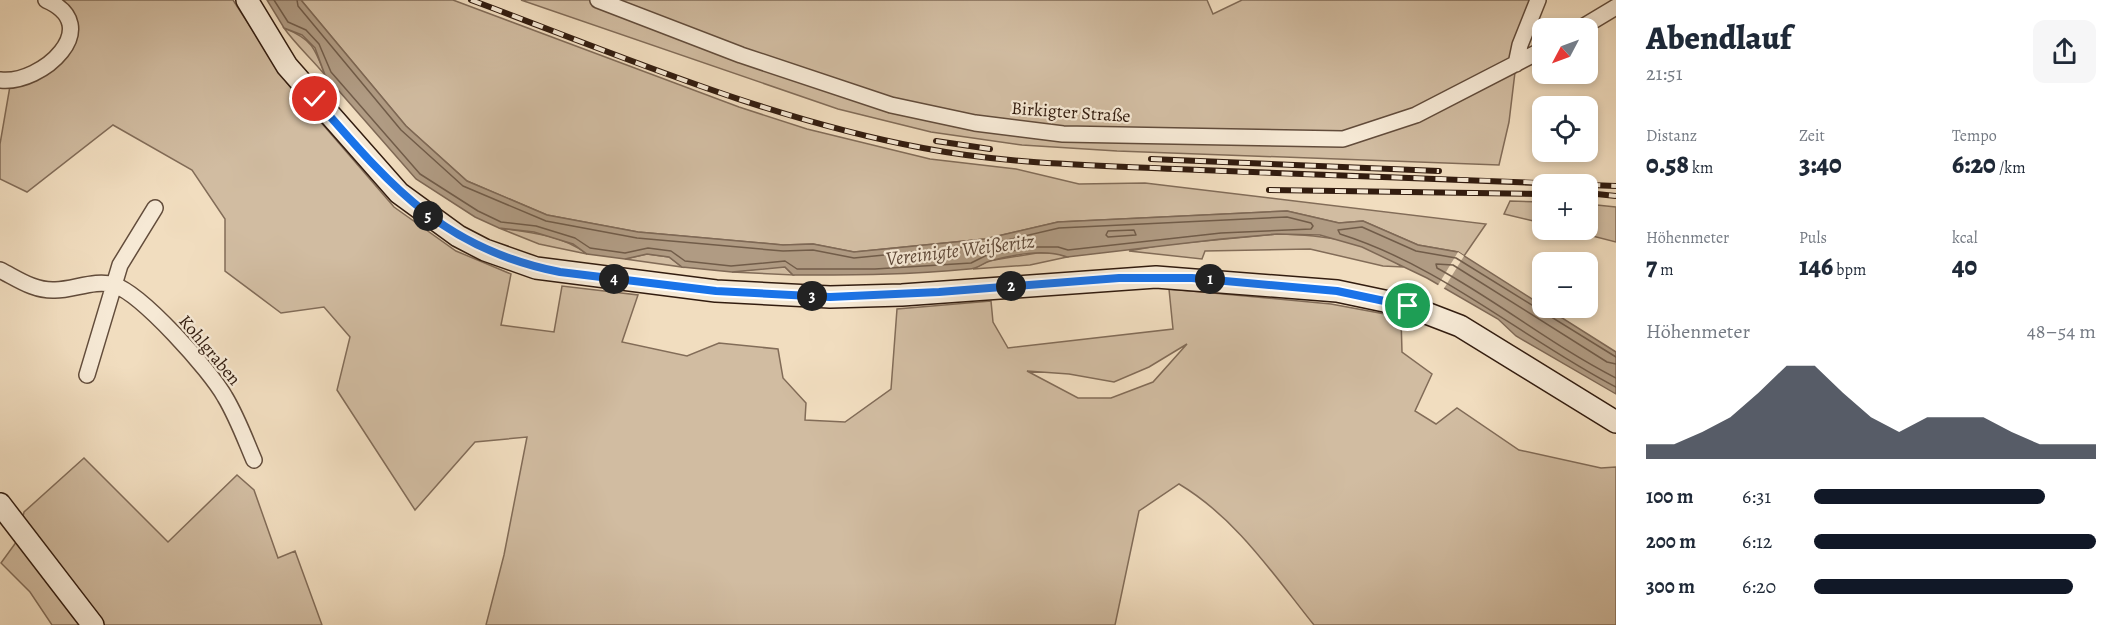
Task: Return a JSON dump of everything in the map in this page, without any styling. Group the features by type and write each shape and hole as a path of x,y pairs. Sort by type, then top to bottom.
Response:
{"main road":[{"path":"247,0 287,66 399,193 458,236 485,250 526,265 596,277 716,291 806,296 911,294 1156,277 1337,291 1408,306 1460,326 1486,339 1616,422"},
{"path":"0,504 93,625"}],"street":[{"path":"0,80 22,79 41,70 65,48 70,36 69,19 60,6 46,0"},
{"name":"Birkigter Straße","path":"598,0 741,55 891,105 975,123 1063,134 1343,139 1416,115 1532,55"},
{"path":"1516,64 1520,45 1538,0"},
{"path":"1598,18 1616,7"},
{"path":"87,375 120,265 155,208"},
{"path":"0,270 35,288 55,290 98,284 113,285"},
{"name":"Kohlgraben","path":"113,285 134,295 192,355 225,396 254,460"}],"shaded area":[{"path":"56,0 233,0 287,83 394,207 456,251 511,274 501,325 554,332 562,286 638,295 622,342 687,356 719,343 778,349 783,378 806,403 805,420 845,422 891,389 897,309 991,301 993,322 1008,348 1173,329 1169,289 1331,304 1401,317 1402,352 1432,374 1415,411 1436,424 1457,408 1519,450 1601,468 1616,467 1616,625 1314,625 1236,530 1218,513 1179,484 1139,511 1115,625 486,625 504,555 527,437 475,442 415,510 337,390 350,337 324,307 281,313 225,271 225,219 192,170 113,125 27,192 0,179 0,144 10,86 70,45","holes":["1187,344 1153,382 1111,398 1078,398 1027,371 1069,374 1114,382 1149,367"]},
{"path":"301,0 453,0 739,107 807,129 930,159 1016,169 1079,184 1145,183 1486,224 1464,256 1458,252 1418,245 1363,221 1339,223 1287,211 1058,222 985,239 854,252 813,244 783,245 638,232 547,215 467,181 406,126"},
{"path":"521,0 1207,0 1213,14 1242,0 1538,0 1516,64 1509,122 1499,165 1117,151 1022,145 931,132 838,109"},
{"path":"284,28 307,41 325,75 294,40"},
{"path":"1510,201 1532,202 1532,221 1504,214"},
{"path":"1598,205 1616,207 1616,242 1598,237"},
{"path":"499,228 556,238 587,254 539,244"},
{"path":"1277,234 1343,240 1374,250 1402,267 1383,266 1310,249 1205,251 1202,259 1129,251 1162,245"},
{"path":"1037,253 1057,253 1067,257 1030,265 973,269 988,261"},
{"path":"647,254 669,257 682,267 625,259"},
{"path":"785,267 793,275 732,272"},
{"path":"84,458 168,542 237,475 254,490 278,558 295,551 322,625 52,625 30,592 1,563 17,541 24,512"}],"water":[{"name":"Vereinigte Weißeritz","path":"267,0 301,0 406,126 467,181 547,215 638,232 783,245 813,244 854,252 985,239 1058,222 1287,211 1339,223 1363,221 1418,245 1458,252 1532,299 1532,318 1562,318 1616,352 1616,394 1516,336 1498,319 1427,278 1362,247 1320,235 1277,234 1067,257 1058,254 1028,253 990,261 972,269 881,274 793,275 785,267 732,272 682,267 669,257 647,254 625,259 587,254 573,244 534,232 499,228 475,217 416,179 325,75 315,48 302,35 284,28"}],"pier":[{"path":"1458,252 1464,256 1443,290 1437,287"}],"railway":[{"path":"471,0 750,103 865,136 923,148 1017,161 1080,165 1616,186"},
{"path":"936,141 990,149"},
{"path":"1151,159 1439,171"},
{"path":"1269,190 1532,194"},
{"path":"1598,194 1616,196"}],"route":[{"path":"315,99 386,180 413,205 458,236 485,250 536,268 716,291 830,297 939,292 1119,278 1192,278 1337,291 1408,306"}]}
